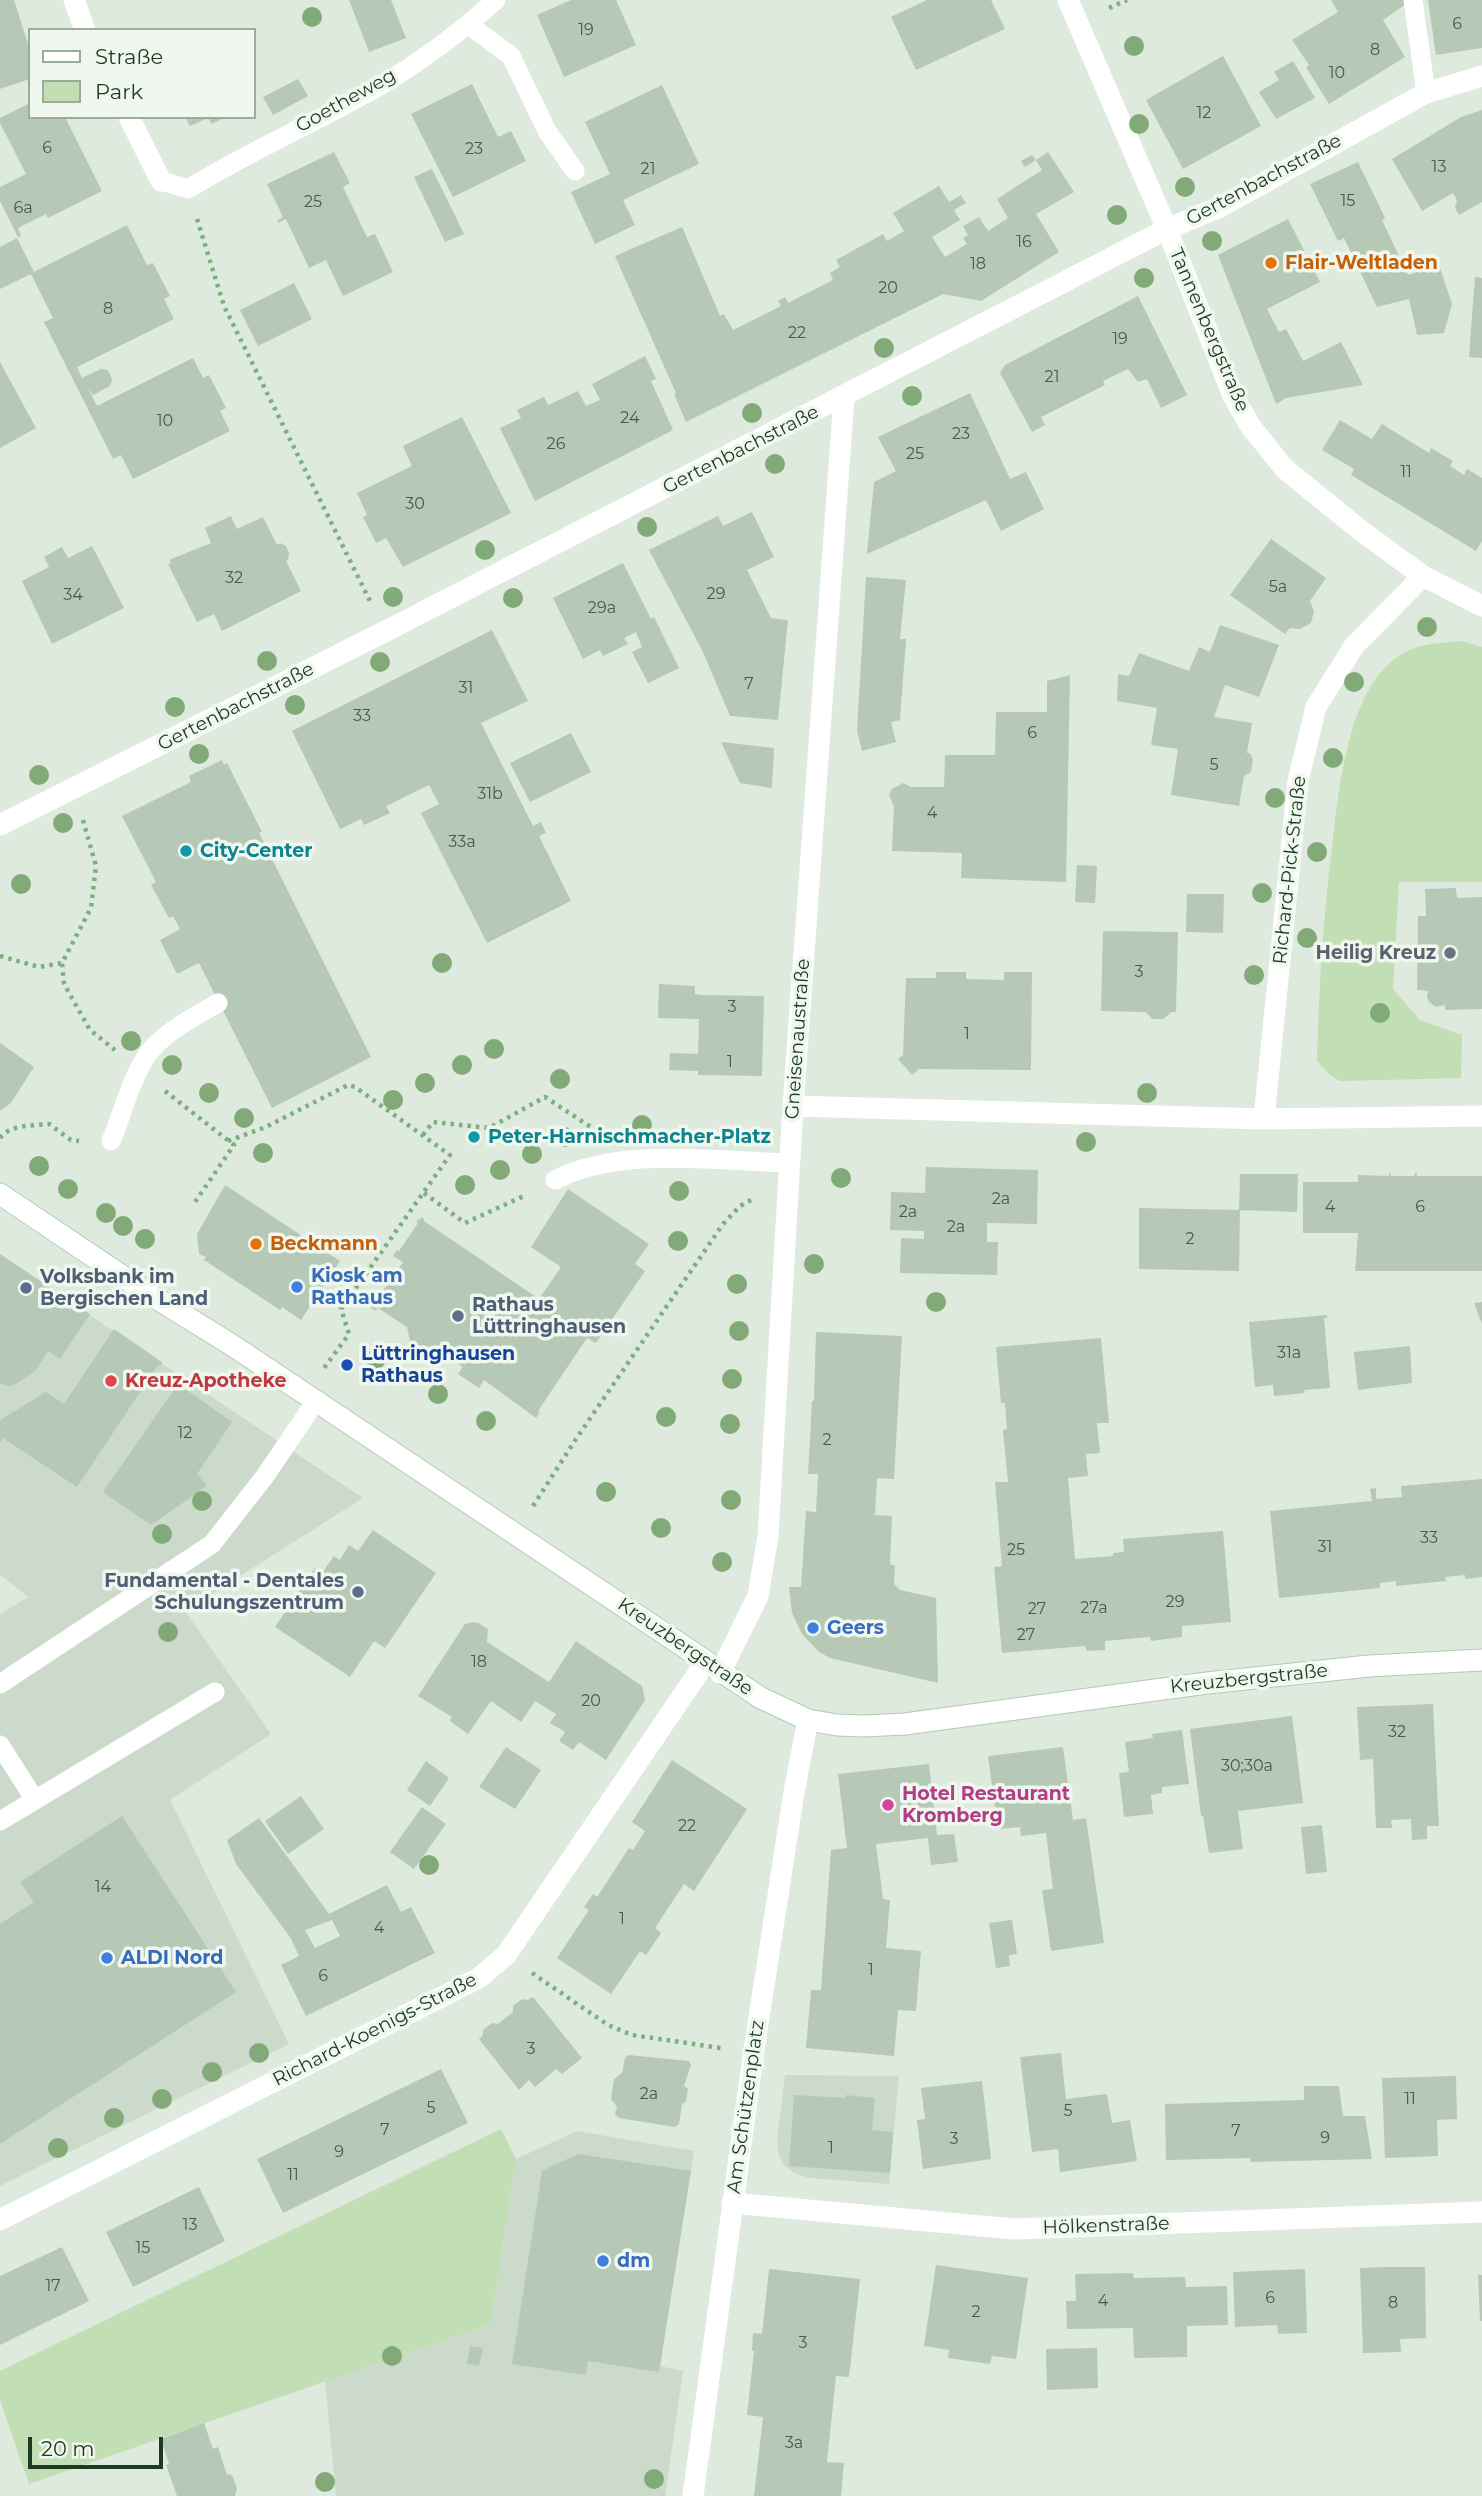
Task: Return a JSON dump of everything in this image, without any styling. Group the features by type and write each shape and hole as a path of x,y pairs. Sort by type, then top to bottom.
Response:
{"street":[{"path":"74,0 85,28"},
{"name":"Tannenbergstraße","path":"1068,0 1167,229 1233,396 1251,427 1285,469 1360,530 1423,576 1482,606"},
{"name":"Gertenbachstraße","path":"0,825 844,397 1167,229 1220,207 1426,93 1482,76"},
{"path":"130,119 161,181"},
{"name":"Gneisenaustraße","path":"713,1668 758,1596 768,1536 793,1106 844,397"},
{"name":"Richard-Pick-Straße","path":"1264,1119 1298,781 1316,707 1354,646 1423,576"},
{"path":"793,1106 1264,1119 1482,1116"},
{"name":"Kreuzbergstraße","path":"0,1194 516,1533 713,1668 761,1698 808,1720 837,1725 905,1724 1207,1683 1369,1666 1482,1660"},
{"name":"Richard-Koenigs-Straße","path":"0,2220 479,1978 506,1955 713,1668"},
{"name":"Am Schützenplatz","path":"693,2496 732,2203 787,1832 808,1720"},
{"name":"Hölkenstraße","path":"732,2203 1014,2229 1482,2212"}],"lane":[{"name":"Goetheweg","path":"188,188 235,160 384,83 469,25 496,0"},
{"path":"1413,0 1426,93"},
{"path":"469,25 511,56 547,131 575,171"},
{"path":"161,181 188,188"},
{"path":"111,1141 148,1054 160,1041 218,1003"},
{"path":"555,1180 572,1171 635,1157 790,1163"},
{"path":"0,1684 212,1544 265,1476 310,1398"},
{"path":"0,1821 215,1692"},
{"path":"0,1745 35,1800"}],"path":[{"path":"188,188 224,306 361,583"},
{"path":"74,788 96,866 91,908 62,962 64,984 90,1030 110,1046"},
{"path":"0,956 39,967 62,962"},
{"path":"139,1070 234,1145 195,1202"},
{"path":"228,1141 266,1127 348,1085 355,1087 450,1155 341,1309 349,1334 310,1398"},
{"path":"422,1135 433,1122 489,1128 545,1097 601,1134"},
{"path":"0,1138 4,1132 20,1127 49,1124 71,1140 81,1142 90,1138"},
{"path":"424,1193 465,1223 555,1180"},
{"path":"516,1533 576,1439 723,1224 740,1206 761,1196"},
{"path":"531,1972 608,2025 632,2035 718,2047"}],"shaded area":[{"path":"0,1255 363,1498 185,1611 271,1734 170,1800 289,2044 0,2186 0,1614 28,1597 0,1575"},
{"path":"785,2075 899,2076 889,2184 809,2178 794,2173 783,2164 777,2141"},
{"path":"577,2131 694,2151 660,2366 683,2371 665,2496 336,2496 325,2381 491,2324 516,2159"}],"green space":[{"path":"1461,641 1482,647 1482,882 1399,882 1393,989 1420,1020 1462,1035 1461,1078 1340,1081 1317,1061 1326,900 1347,748 1364,699 1391,662 1416,648"},
{"path":"501,2129 516,2159 491,2324 29,2484 0,2400 0,2371"}],"building":[{"path":"0,0 14,0 28,44 28,80 0,89"},
{"path":"349,0 391,0 406,38 369,52"},
{"path":"571,0 616,0 636,45 564,77 537,15"},
{"path":"927,0 991,0 1005,29 916,70 891,17"},
{"path":"1331,0 1405,0 1406,4 1383,20 1405,57 1329,104 1306,67 1309,65 1292,40 1338,12"},
{"path":"1428,0 1482,0 1482,48 1436,55"},
{"path":"1223,56 1261,126 1183,169 1146,100"},
{"path":"1293,61 1315,98 1276,119 1259,92 1279,80 1274,72"},
{"path":"298,79 308,96 273,115 263,97"},
{"path":"472,84 498,137 511,131 526,161 453,197 411,114"},
{"path":"662,85 699,164 623,200 635,225 595,244 571,192 610,174 585,122"},
{"path":"28,104 28,119 66,119 102,191 48,218 46,214 18,228 21,236 18,237 0,201 0,187 26,174 0,123 0,118"},
{"path":"1482,110 1482,202 1459,215 1453,193 1422,211 1392,159 1461,117"},
{"path":"186,119 206,119 190,126"},
{"path":"209,119 222,119 212,124"},
{"path":"334,152 350,183 343,187 367,237 375,234 393,272 343,296 326,260 309,268 286,219 278,223 283,217 267,184"},
{"path":"1048,152 1074,192 1036,214 1059,252 981,301 943,294 686,422 674,394 676,393 615,256 682,227 720,316 724,314 733,330 781,306 778,301 785,297 788,303 833,280 830,273 840,267 836,260 883,234 887,241 904,231 893,213 939,186 949,202 961,195 966,203 954,210 960,220 932,237 945,257 967,244 963,238 968,235 963,226 979,217 988,231 1008,218 997,199 1042,170 1036,160"},
{"path":"1032,155 1036,160 1025,167 1021,161"},
{"path":"1358,162 1408,275 1439,265 1452,304 1444,333 1417,335 1409,299 1377,307 1344,238 1338,241 1310,184"},
{"path":"432,169 464,234 445,242 414,177"},
{"path":"1288,219 1320,282 1267,309 1279,332 1286,329 1303,361 1341,342 1363,385 1286,398 1276,404 1218,255"},
{"path":"127,225 147,265 153,263 170,296 164,299 174,319 77,367 82,378 101,369 108,370 112,379 110,386 93,395 88,388 97,406 193,358 203,378 209,375 226,408 220,411 230,431 133,479 121,455 113,459 44,322 53,318 31,274 0,289 0,247 17,238 34,272"},
{"path":"1475,277 1482,278 1482,358 1469,357"},
{"path":"294,283 312,319 258,346 240,310"},
{"path":"1138,296 1187,395 1161,408 1147,379 1138,382 1128,369 1103,381 1105,385 1041,417 1045,425 1032,432 1000,373 1005,365"},
{"path":"645,356 656,379 651,381 673,430 535,501 500,428 521,418 517,410 544,397 548,405 578,391 586,406 600,400 592,384"},
{"path":"0,362 36,428 0,448"},
{"path":"970,393 1010,479 1026,472 1044,509 1001,531 986,500 867,554 874,482 896,471 878,437"},
{"path":"462,417 511,513 403,567 386,538 376,543 363,517 367,515 357,493 412,466 403,446"},
{"path":"1340,420 1372,439 1382,424 1429,453 1431,448 1453,461 1450,466 1464,475 1467,469 1482,478 1482,541 1476,551 1351,475 1354,469 1322,450"},
{"path":"752,512 774,557 747,570 771,618 788,620 778,720 730,716 703,652 649,550 718,516 723,526"},
{"path":"231,516 237,529 263,517 277,545 280,543 286,546 289,553 286,561 301,591 222,631 214,614 197,622 168,564 171,563 169,560 211,543 205,528"},
{"path":"1271,539 1326,578 1310,601 1314,611 1311,623 1300,629 1290,628 1285,634 1230,595"},
{"path":"92,546 124,608 52,644 22,581 49,567 44,557 62,547 68,558"},
{"path":"623,563 679,668 648,683 632,652 642,647 636,632 624,638 628,644 603,656 600,650 583,659 553,598"},
{"path":"866,577 906,580 900,639 906,639 900,720 891,722 896,742 862,751 857,731"},
{"path":"1220,625 1279,645 1259,697 1225,685 1214,717 1252,723 1247,753 1250,753 1253,759 1251,772 1244,776 1239,806 1171,795 1178,749 1151,745 1157,708 1117,701 1118,674 1129,676 1139,653 1189,671 1199,647 1210,652"},
{"path":"492,630 528,701 481,723 533,826 541,822 546,833 539,836 571,901 487,943 421,813 439,804 429,785 386,806 390,813 364,825 361,819 340,829 292,731"},
{"path":"1070,675 1066,882 961,878 962,853 892,851 894,807 889,795 892,789 903,783 911,787 944,787 945,755 995,755 996,712 1047,712 1047,681"},
{"path":"571,733 591,772 530,802 510,763"},
{"path":"721,742 774,748 772,788 740,783"},
{"path":"222,760 224,765 227,763 262,832 259,833 371,1057 272,1108 199,963 177,974 160,940 180,929 173,916 169,918 151,885 156,882 122,816 191,782 189,776"},
{"path":"1077,865 1097,866 1095,903 1075,902"},
{"name":"Heilig Kreuz","path":"1456,888 1457,898 1482,897 1482,1009 1445,1010 1445,1005 1436,1007 1429,1002 1428,991 1417,990 1418,916 1426,916 1425,889"},
{"path":"1187,894 1224,894 1223,933 1186,932"},
{"path":"1103,931 1178,932 1176,1012 1163,1019 1152,1019 1146,1012 1101,1011"},
{"path":"936,972 966,972 966,979 1004,980 1004,972 1032,972 1031,1070 919,1069 912,1075 898,1059 903,1055 906,978 936,978"},
{"path":"659,984 695,986 695,994 700,995 764,996 762,1076 698,1075 698,1071 669,1070 670,1053 698,1054 699,1019 658,1018"},
{"path":"0,1043 34,1067 11,1103 0,1111"},
{"path":"926,1167 1038,1170 1037,1224 987,1223 987,1242 998,1242 997,1275 900,1273 901,1238 924,1239 924,1231 890,1230 891,1192 925,1193"},
{"path":"1390,1172 1391,1176 1414,1176 1416,1172 1417,1176 1482,1176 1482,1271 1355,1271 1358,1233 1303,1233 1303,1182 1358,1182 1358,1175 1389,1176"},
{"path":"1240,1174 1298,1174 1297,1212 1239,1210"},
{"name":"Beckmann","path":"225,1185 340,1261 301,1320 282,1307 280,1310 199,1254 197,1234"},
{"path":"568,1189 649,1244 635,1264 645,1271 596,1343 587,1338 536,1418 484,1380 479,1388 458,1374 463,1367 437,1349 423,1350 410,1341 407,1327 378,1308 375,1311 369,1306 373,1300 376,1301 403,1262 393,1256 418,1223 416,1221 423,1217 424,1221 539,1299 561,1267 531,1247"},
{"path":"1139,1208 1240,1210 1239,1271 1139,1269"},
{"name":"Volksbank im Bergischen Land","path":"0,1254 90,1314 60,1359 48,1351 35,1371 10,1386 0,1384"},
{"path":"1482,1302 1482,1324 1474,1303"},
{"path":"1327,1315 1327,1318 1324,1318 1330,1388 1274,1396 1273,1385 1255,1387 1249,1322"},
{"path":"114,1329 162,1362 77,1487 3,1438 0,1443 0,1420 46,1392 64,1404"},
{"path":"816,1332 902,1336 894,1479 877,1478 875,1515 892,1516 890,1564 895,1566 894,1584 900,1590 936,1598 938,1683 830,1658 819,1652 802,1634 792,1613 789,1587 801,1587 806,1511 816,1512 818,1474 808,1474"},
{"path":"1101,1338 1109,1423 1097,1423 1100,1453 1086,1454 1088,1476 1068,1478 1075,1559 1113,1556 1113,1553 1124,1552 1123,1539 1223,1531 1231,1622 1182,1626 1182,1637 1151,1641 1150,1637 1105,1641 1105,1650 1087,1651 1085,1646 1002,1653 994,1567 1002,1566 995,1482 1008,1482 1003,1430 1007,1429 1005,1403 1001,1403 996,1347"},
{"path":"1410,1346 1412,1383 1358,1390 1354,1352"},
{"path":"178,1384 232,1422 197,1474 207,1486 151,1525 103,1492"},
{"path":"1482,1479 1482,1577 1445,1577 1446,1581 1396,1586 1396,1581 1380,1583 1380,1588 1279,1598 1270,1511 1372,1501 1370,1489 1376,1488 1376,1499 1402,1497 1401,1486"},
{"path":"373,1530 436,1573 385,1648 374,1641 350,1677 275,1627 315,1568 322,1573 334,1556 340,1560 349,1545 358,1551"},
{"path":"474,1622 488,1629 487,1642 549,1682 576,1641 642,1686 645,1700 606,1760 579,1742 573,1750 559,1741 565,1732 550,1723 556,1714 535,1701 521,1722 491,1701 468,1734 450,1721 452,1717 418,1696 465,1624"},
{"path":"1433,1704 1439,1826 1427,1826 1427,1839 1412,1840 1411,1819 1391,1820 1392,1828 1376,1828 1373,1759 1360,1760 1357,1707"},
{"path":"1292,1716 1303,1803 1238,1811 1243,1849 1209,1853 1201,1816 1190,1729"},
{"path":"1182,1730 1189,1784 1162,1787 1162,1793 1151,1795 1153,1814 1124,1817 1119,1773 1129,1772 1125,1742 1153,1738 1152,1734"},
{"path":"506,1747 541,1770 515,1809 479,1787"},
{"path":"1063,1747 1073,1820 1086,1818 1104,1943 1051,1951 1042,1890 1053,1889 1046,1833 1021,1836 1020,1827 998,1829 988,1756"},
{"path":"672,1760 747,1809 694,1891 684,1884 655,1928 661,1933 646,1955 640,1951 611,1994 557,1958 589,1910 584,1907 593,1894 597,1897 629,1848 633,1850 645,1831 632,1822"},
{"path":"426,1761 449,1778 430,1806 407,1790"},
{"path":"929,1764 937,1835 954,1834 958,1862 931,1865 928,1838 876,1844 883,1899 890,1900 886,1948 921,1951 916,2011 898,2010 894,2056 806,2048 811,1990 821,1990 831,1850 847,1848 838,1774"},
{"path":"301,1796 324,1829 288,1854 265,1821"},
{"path":"422,1807 446,1824 414,1869 390,1852"},
{"name":"ALDI Nord","path":"122,1816 236,1992 0,2144 0,1924 34,1902 20,1882"},
{"path":"259,1818 329,1914 387,1885 401,1912 411,1907 435,1953 306,2016 281,1965 299,1956 290,1937 236,1864 227,1840","holes":["332,1920 340,1936 315,1948 305,1930"]},
{"path":"1322,1825 1327,1872 1306,1874 1301,1827"},
{"path":"1012,1920 1017,1954 1009,1955 1010,1966 996,1968 989,1923"},
{"path":"533,1997 582,2058 562,2074 556,2069 535,2087 529,2080 519,2090 479,2039 483,2030 492,2023 498,2024 513,2012 513,2006 522,1999"},
{"path":"1061,2053 1066,2099 1107,2094 1112,2123 1130,2120 1137,2161 1060,2172 1058,2149 1032,2152 1020,2057"},
{"path":"628,2055 689,2061 691,2065 684,2086 688,2089 686,2101 682,2104 679,2124 675,2127 619,2118 615,2114 617,2107 611,2099 614,2079 622,2073"},
{"path":"441,2069 468,2123 283,2213 257,2159"},
{"path":"1456,2076 1457,2119 1437,2120 1438,2156 1385,2158 1382,2078"},
{"path":"982,2081 991,2159 923,2169 917,2120 925,2119 921,2088"},
{"path":"1304,2086 1339,2086 1343,2116 1365,2116 1372,2159 1250,2162 1250,2158 1166,2160 1165,2104 1304,2100"},
{"path":"794,2095 875,2098 872,2130 893,2132 890,2173 789,2166"},
{"name":"dm","path":"578,2154 691,2171 659,2372 588,2361 586,2375 512,2364 542,2171"},
{"path":"199,2187 225,2241 133,2287 106,2232"},
{"path":"62,2247 89,2301 0,2345 0,2276"},
{"path":"936,2265 1028,2278 1016,2359 992,2356 990,2364 948,2358 949,2350 924,2346"},
{"path":"1425,2267 1426,2338 1400,2339 1401,2352 1363,2353 1360,2268"},
{"path":"769,2269 860,2279 849,2377 836,2376 827,2462 844,2463 841,2496 754,2496 763,2417 747,2415 754,2351 753,2333 762,2334"},
{"path":"1305,2269 1307,2333 1278,2334 1277,2325 1235,2327 1233,2272"},
{"path":"1133,2273 1134,2278 1185,2277 1186,2287 1227,2286 1228,2325 1187,2326 1187,2357 1134,2358 1133,2328 1067,2329 1066,2301 1076,2301 1075,2274"},
{"path":"1478,2275 1482,2275 1482,2321 1480,2321"},
{"path":"470,2346 483,2348 479,2366 467,2364"},
{"path":"1097,2348 1098,2388 1047,2390 1046,2349"},
{"path":"204,2423 213,2449 218,2447 227,2475 233,2477 237,2489 235,2496 177,2496 166,2465 169,2464 161,2439"}],"place":[{"name":"Flair-Weltladen","path":"1271,263"},
{"name":"City-Center","path":"186,851"},
{"name":"Heilig Kreuz","path":"1450,953"},
{"name":"Peter-Harnischmacher-Platz","path":"474,1137"},
{"name":"Beckmann","path":"256,1244"},
{"name":"Kiosk am Rathaus","path":"297,1287"},
{"name":"Volksbank im Bergischen Land","path":"26,1288"},
{"name":"Rathaus Lüttringhausen","path":"458,1316"},
{"name":"Lüttringhausen Rathaus","path":"347,1365"},
{"name":"Kreuz-Apotheke","path":"111,1381"},
{"name":"Fundamental - Dentales Schulungszentrum","path":"358,1592"},
{"name":"Geers","path":"813,1628"},
{"name":"Hotel Restaurant Kromberg","path":"888,1805"},
{"name":"ALDI Nord","path":"107,1958"},
{"name":"dm","path":"603,2261"}]}
